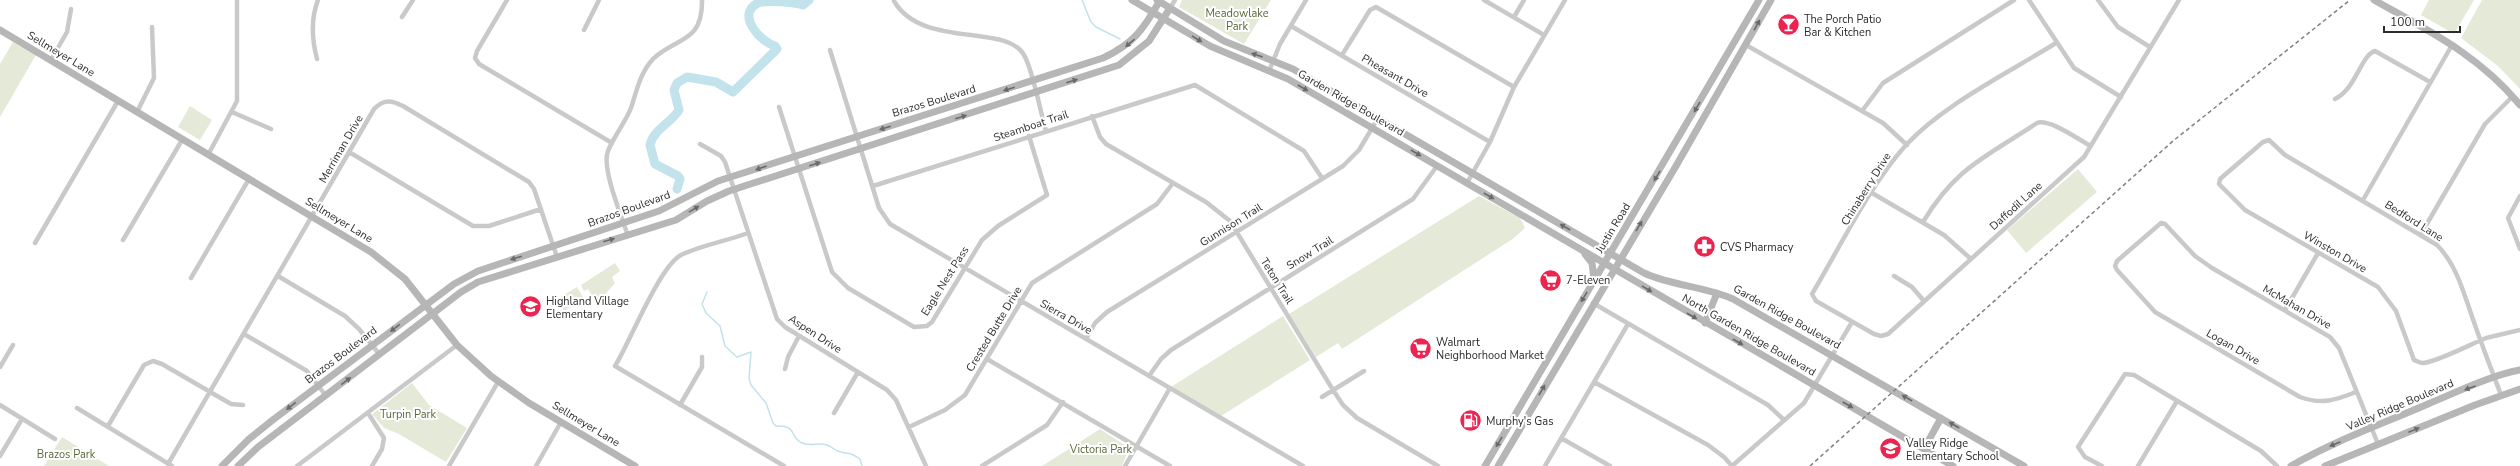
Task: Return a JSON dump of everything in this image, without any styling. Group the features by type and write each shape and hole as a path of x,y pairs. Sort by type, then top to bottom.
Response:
{"main road":[{"path":"1132,0 1153,12"},
{"name":"Justin Road","path":"1485,466 1759,0"},
{"path":"2374,0 2452,45 2483,66 2520,105"},
{"path":"1159,1 1236,47 1273,60 1378,118 1472,173 1514,198 1512,209"},
{"name":"Brazos Boulevard","path":"222,466 249,438 454,284 478,271 624,224 674,204 708,185 794,156 1032,82 1103,58 1122,50 1136,38 1159,1"},
{"name":"Justin Road","path":"1498,466 1619,259 1677,164 1769,3"},
{"name":"Brazos Boulevard","path":"238,466 258,447 433,313 478,282 557,256 628,236 676,220 707,201 734,189 798,170 1119,65 1149,41 1170,8"},
{"name":"Garden Ridge Boulevard","path":"1153,12 1210,46 1288,79 1534,222"},
{"name":"Sellmeyer Lane","path":"0,30 138,112 182,140 250,179 388,264 405,279 458,345 498,382 632,465"},
{"path":"1714,78 1724,83"},
{"path":"920,116 924,129"},
{"path":"1666,160 1677,164"},
{"name":"Garden Ridge Boulevard","path":"1514,198 1658,280 1717,293 1748,306 2024,466"},
{"name":"North Garden Ridge Boulevard","path":"1534,222 1704,323 1954,466"},
{"path":"588,236 591,246"},
{"path":"1579,248 1592,263 1594,280"},
{"path":"1704,323 1717,293"},
{"name":"Valley Ridge Boulevard","path":"2291,466 2313,453 2370,428 2495,378 2520,370"},
{"path":"2325,466 2500,395 2520,390"},
{"path":"1513,418 1522,423"},
{"path":"1924,449 1941,418"}],"street":[{"path":"208,155 232,112 237,93 237,0"},
{"path":"317,59 314,46 313,19 318,0"},
{"path":"402,17 413,0"},
{"path":"507,0 477,51 475,58 479,64 612,144"},
{"path":"584,30 599,0"},
{"path":"628,236 607,167 607,156 628,114 636,89 646,69 656,56 684,41 692,34 698,22 702,0"},
{"path":"894,0 903,12 929,28 1001,41 1017,48 1024,55 1046,131"},
{"name":"Brazos Boulevard","path":"1170,8 1175,0"},
{"path":"1268,71 1306,0"},
{"path":"1484,0 1544,35"},
{"path":"1514,17 1524,0"},
{"path":"1467,183 1490,142 1514,87 1565,0"},
{"path":"1759,0 1769,3"},
{"path":"1862,111 1883,83 2014,0"},
{"path":"2029,0 2056,43 2074,68 2121,97"},
{"path":"2098,0 2118,27 2150,47"},
{"name":"Daffodil Lane","path":"1813,298 1878,336 1884,336 2078,163 2091,146 2179,0"},
{"path":"1342,55 1370,10 1376,7 1514,87"},
{"path":"51,60 67,32 71,10"},
{"name":"Pheasant Drive","path":"1291,26 1490,142"},
{"path":"138,112 154,78 152,27"},
{"name":"Chinaberry Drive","path":"1813,298 1812,294 1872,193 1885,173 1907,145 1943,113 2056,43"},
{"path":"1746,45 1883,123 1907,145"},
{"path":"2363,200 2452,45"},
{"name":"Sierra Drive","path":"830,50 862,149 879,208 890,224 1303,466"},
{"path":"2335,99 2348,91 2369,55 2375,51 2430,82"},
{"name":"Steamboat Trail","path":"873,186 1092,116 1195,85 1304,151 1322,178"},
{"path":"2421,234 2485,124 2513,96"},
{"path":"35,243 118,101"},
{"name":"Merriman Drive","path":"170,465 210,392 374,109 384,102 394,102 529,182 534,190 557,256"},
{"path":"779,107 798,170"},
{"path":"232,112 271,129"},
{"name":"Teton Trail","path":"1092,116 1100,137 1106,144 1218,210 1230,221 1343,405 1357,418 1438,466"},
{"name":"Gunnison Trail","path":"1086,339 1095,323 1107,312 1343,166 1354,155 1378,118"},
{"path":"1923,222 1942,192 1962,172 2036,123 2042,121 2052,124 2091,146"},
{"name":"Eagle Nest Pass","path":"798,170 828,265 841,283 914,327 920,327 932,322 963,268 989,233 1047,195 1029,136"},
{"path":"123,240 182,140"},
{"name":"Bedford Lane","path":"2264,142 2269,140 2274,142 2285,155 2421,234 2437,245 2449,259 2495,378 2500,395"},
{"name":"Winston Drive","path":"2264,142 2220,179 2219,184 2245,210 2381,291 2396,311 2414,360 2418,362 2428,362 2480,340"},
{"name":"Aspen Drive","path":"700,144 721,156 734,189 777,318 785,327 892,395 909,427 926,466"},
{"path":"349,152 473,226 489,226 541,209"},
{"name":"Snow Trail","path":"1149,376 1160,359 1171,350 1412,199 1437,166"},
{"path":"191,278 250,179"},
{"name":"Crested Butte Drive","path":"909,427 957,403 965,395 1020,301 1038,277 1157,204 1173,183"},
{"path":"1872,193 1923,222 1957,245 1971,259"},
{"path":"2520,196 2508,218 2520,250"},
{"name":"McMahan Drive","path":"2117,270 2115,266 2117,261 2161,223 2168,227 2195,256 2330,337 2335,342 2378,444"},
{"path":"748,234 698,249 676,259 663,276 615,366 784,466"},
{"path":"2285,310 2318,253"},
{"name":"Logan Drive","path":"2117,270 2155,312 2300,397 2327,402 2356,392"},
{"path":"278,276 345,316 380,355"},
{"path":"1894,276 1912,287 1924,301"},
{"path":"1593,303 1768,405 1784,420"},
{"path":"1594,382 1708,445 1732,466 1804,403 1852,322"},
{"path":"1545,466 1628,324"},
{"path":"2480,340 2520,330"},
{"path":"244,334 307,371 326,396"},
{"path":"785,369 788,357 799,336"},
{"path":"0,367 13,345"},
{"path":"297,466 458,345"},
{"path":"680,405 702,367 702,357"},
{"path":"987,359 1063,402 1170,466"},
{"path":"108,426 144,365 153,361 162,364 231,404 243,405"},
{"path":"1322,397 1364,371"},
{"path":"834,412 858,372"},
{"path":"2102,466 2085,456 2078,449 2121,376 2126,374 2134,375 2267,455 2277,466"},
{"path":"449,466 498,382"},
{"path":"1126,466 1170,388"},
{"path":"2138,466 2177,401"},
{"path":"982,466 1047,425 1063,402"},
{"path":"0,405 55,439"},
{"path":"77,408 170,465"},
{"path":"368,413 384,438 382,449 372,466"},
{"path":"0,456 22,419"},
{"path":"536,466 561,422"},
{"path":"1560,438 1610,466"}],"green space":[{"name":"Meadowlake Park","path":"1182,0 1271,0 1244,44 1179,7"},
{"path":"2429,0 2474,0 2454,34 2421,15"},
{"path":"2482,0 2520,0 2520,89 2498,66 2461,38"},
{"path":"13,42 36,55 0,117 0,64"},
{"path":"190,106 212,120 200,140 178,127"},
{"path":"2078,169 2097,192 2026,253 2007,230"},
{"path":"1479,196 1520,218 1525,228 1514,238 1342,349 1338,343 1316,357 1289,314"},
{"path":"615,263 620,271 612,277 615,283 597,304 588,289 584,291 581,285"},
{"path":"577,287 584,299 564,311 557,299"},
{"path":"1283,316 1310,360 1221,416 1171,387"},
{"name":"Turpin Park","path":"412,383 429,405 467,428 446,462 399,434 384,428 372,414"},
{"name":"Victoria Park","path":"1100,429 1129,448 1122,466 1042,466"},
{"name":"Brazos Park","path":"62,437 109,466 44,466"}],"waterway":[{"path":"677,189 680,179 678,176 655,164 650,145 658,131 672,119 679,110 674,90 677,83 687,77 716,82 733,92 777,49 757,34 753,28 749,14 752,8 758,3 762,2 794,3 803,5 809,0"},
{"path":"1082,0 1091,22 1096,27 1120,39"},
{"path":"707,292 702,304 706,313 720,326 725,346 737,357 751,352 749,378 751,385 766,403 773,423 776,426 788,427 798,441 802,443 808,445 824,444 835,450 853,455 860,459 862,466"}],"railway":[{"path":"1810,466 2173,141 2350,0"}],"place":[{"name":"The Porch Patio Bar & Kitchen","path":"1788,25"},
{"name":"CVS Pharmacy","path":"1704,247"},
{"name":"7-Eleven","path":"1551,280"},
{"name":"Highland Village Elementary","path":"531,307"},
{"name":"Walmart Neighborhood Market","path":"1421,348"},
{"name":"Murphy's Gas","path":"1471,421"},
{"name":"Valley Ridge Elementary School","path":"1890,449"}]}
